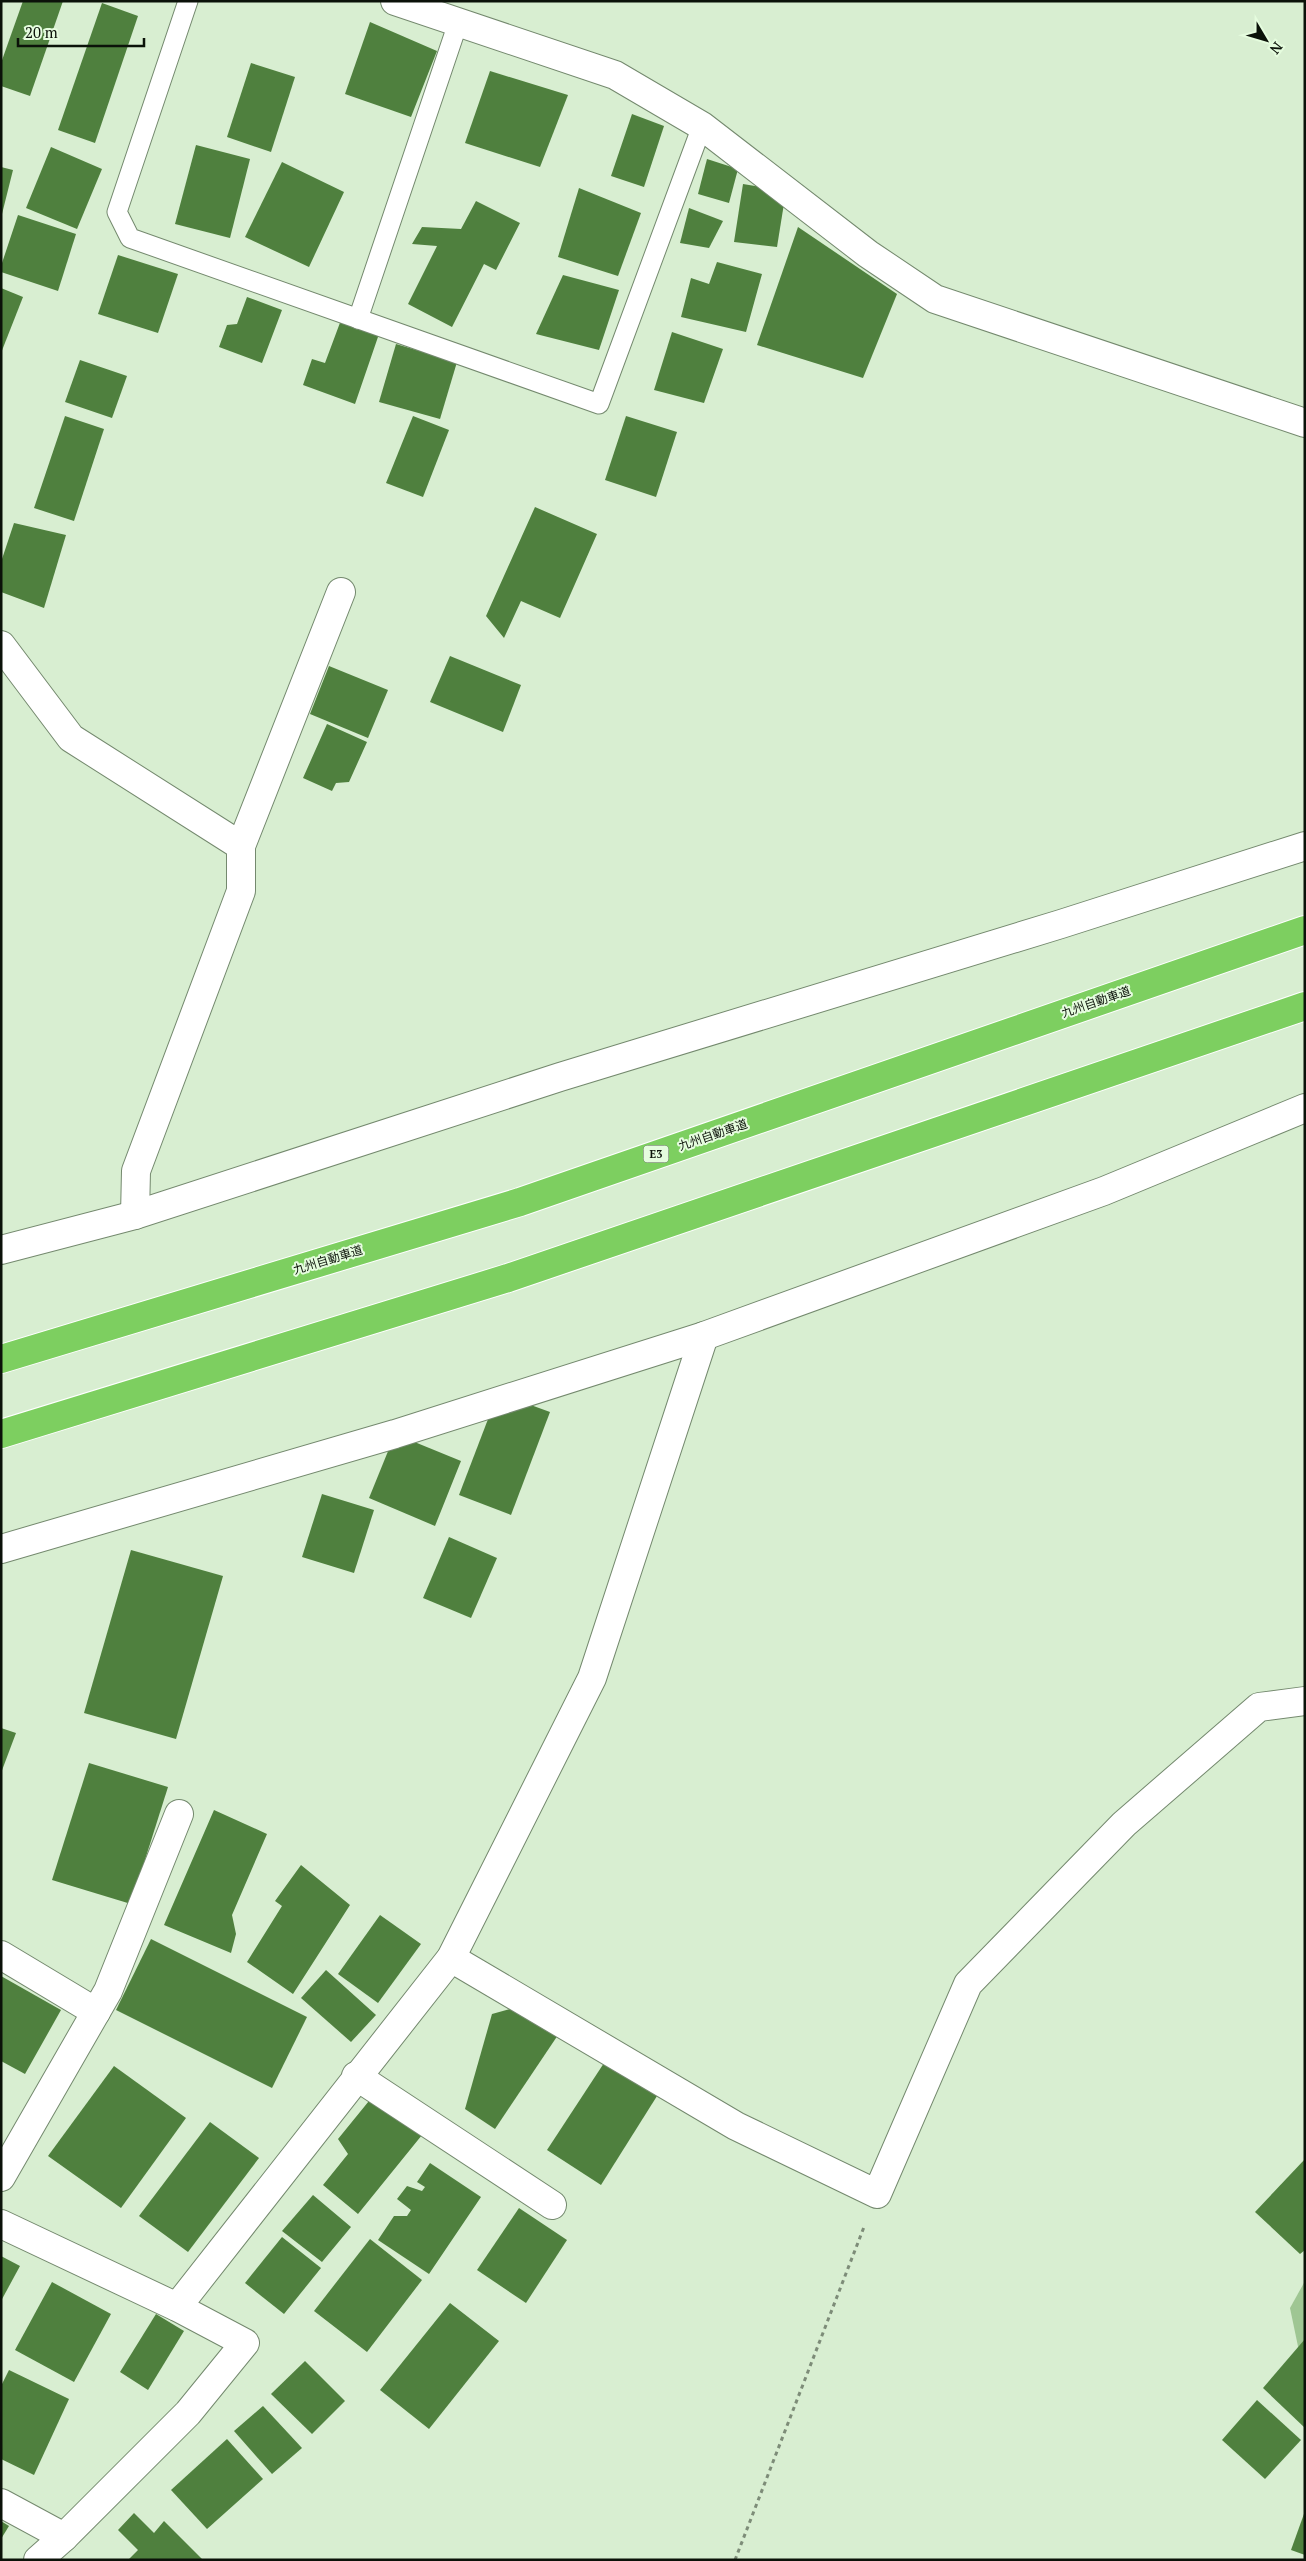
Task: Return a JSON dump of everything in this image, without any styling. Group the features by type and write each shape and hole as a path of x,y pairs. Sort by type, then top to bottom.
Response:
{"highway":[{"name":"九州自動車道","path":"1,1359 520,1202 1305,930"},
{"path":"1,1434 508,1278 1305,1006"}],"street":[{"path":"395,1 615,75 702,126 868,254 935,298 1305,423"},
{"path":"135,1215 136,1171 241,890 241,846 342,592"},
{"path":"1,645 71,738 241,846"},
{"path":"1,1250 135,1215 560,1077 1051,927 1305,846"},
{"path":"1,1549 395,1434 704,1336 1104,1191 1305,1108"},
{"path":"177,2307 356,2076 451,1958 592,1678 704,1336"},
{"path":"451,1958 736,2126 877,2194 968,1984 1124,1824 1260,1707 1305,1701"},
{"path":"1,2177 108,1991 179,1814"},
{"path":"1,1954 96,2012"},
{"path":"356,2076 552,2205"},
{"path":"1,2224 177,2307 245,2343 188,2413 64,2537 38,2560"},
{"path":"1,2503 64,2537"}],"lane":[{"path":"188,1 118,212 130,238 599,404 702,126"},
{"path":"358,319 458,23"}],"path":[{"path":"735,2560 877,2194"}],"green space":[{"path":"1305,2281 1305,2380 1290,2308"}],"building":[{"path":"23,1 63,1 30,96 1,86 1,63"},
{"path":"102,3 138,16 95,143 58,130"},
{"path":"370,22 437,51 411,117 345,94"},
{"path":"251,63 295,77 271,152 227,137"},
{"path":"490,71 568,95 540,167 465,143"},
{"path":"632,114 664,126 644,187 611,176"},
{"path":"196,145 250,159 230,238 175,224"},
{"path":"51,147 102,169 77,229 26,208"},
{"path":"707,159 738,169 729,203 698,194"},
{"path":"282,162 344,192 309,267 245,237"},
{"path":"1,167 13,170 2,214 1,214"},
{"path":"743,184 786,191 777,247 734,242"},
{"path":"579,188 641,213 618,276 558,257"},
{"path":"476,201 520,223 496,270 484,264 452,327 408,304 437,246 412,244 422,227 461,229"},
{"path":"689,208 723,221 709,248 680,243"},
{"path":"18,215 76,234 58,291 1,272 1,266"},
{"path":"798,227 897,294 863,378 757,345"},
{"path":"118,255 178,274 158,333 98,314"},
{"path":"717,262 762,274 746,332 681,317 691,278 709,284"},
{"path":"563,275 619,290 599,350 536,334"},
{"path":"1,288 23,297 1,353"},
{"path":"247,297 282,310 262,363 219,347 227,325 237,324"},
{"path":"341,320 379,334 355,404 303,385 312,359 325,363"},
{"path":"672,332 723,349 704,403 654,390"},
{"path":"396,344 457,362 440,419 379,402"},
{"path":"80,360 127,376 112,418 65,402"},
{"path":"65,416 104,429 74,521 34,508"},
{"path":"413,416 449,430 423,497 386,483"},
{"path":"626,416 677,432 656,497 605,480"},
{"path":"535,507 597,534 560,618 521,601 504,638 486,616"},
{"path":"14,523 66,535 44,608 1,592 1,562"},
{"path":"450,656 521,685 503,732 430,702"},
{"path":"329,666 388,690 368,738 310,714"},
{"path":"327,724 367,742 349,782 336,783 332,791 303,778"},
{"path":"498,1393 550,1412 511,1515 459,1495"},
{"path":"395,1434 461,1461 435,1526 369,1498"},
{"path":"322,1494 374,1510 354,1573 302,1557"},
{"path":"449,1537 497,1558 471,1618 423,1598"},
{"path":"131,1550 223,1576 176,1739 84,1713"},
{"path":"1,1728 16,1733 1,1773"},
{"path":"89,1763 168,1787 131,1904 52,1880"},
{"path":"214,1810 267,1834 232,1915 236,1934 231,1953 164,1925"},
{"path":"301,1865 350,1905 293,1994 247,1962 282,1906 275,1901"},
{"path":"380,1915 421,1944 378,2003 338,1974"},
{"path":"151,1939 307,2017 272,2088 116,2010"},
{"path":"326,1970 376,2015 351,2042 301,1998"},
{"path":"1,1976 61,2010 25,2074 1,2061"},
{"path":"517,2007 558,2035 495,2129 465,2109 492,2014"},
{"path":"604,2063 657,2096 601,2185 547,2150"},
{"path":"114,2066 186,2118 121,2208 48,2156"},
{"path":"373,2096 422,2135 358,2214 323,2185 348,2154 338,2139"},
{"path":"210,2122 259,2158 188,2252 139,2216"},
{"path":"1305,2159 1305,2250 1300,2254 1255,2212"},
{"path":"430,2163 481,2197 429,2274 378,2240 394,2216 407,2216 411,2210 397,2199 407,2186 422,2191 425,2187 417,2182"},
{"path":"313,2195 351,2227 322,2262 282,2231"},
{"path":"519,2208 567,2240 526,2303 477,2270"},
{"path":"282,2237 321,2268 284,2314 245,2283"},
{"path":"370,2239 422,2280 367,2352 314,2311"},
{"path":"1,2256 20,2266 1,2301"},
{"path":"52,2282 111,2314 74,2382 15,2350"},
{"path":"450,2303 499,2341 429,2429 380,2390"},
{"path":"156,2314 184,2331 148,2390 120,2372"},
{"path":"1305,2339 1305,2428 1263,2388"},
{"path":"305,2361 345,2401 312,2434 271,2394"},
{"path":"9,2370 69,2399 34,2475 1,2459 1,2386"},
{"path":"1257,2400 1301,2440 1265,2479 1222,2440"},
{"path":"263,2406 302,2448 272,2474 234,2431"},
{"path":"227,2439 263,2479 207,2529 171,2490"},
{"path":"1305,2511 1305,2555 1291,2550"},
{"path":"134,2513 154,2533 164,2521 202,2559 128,2560 138,2550 118,2530"},
{"path":"1,2521 9,2526 1,2539"}]}
